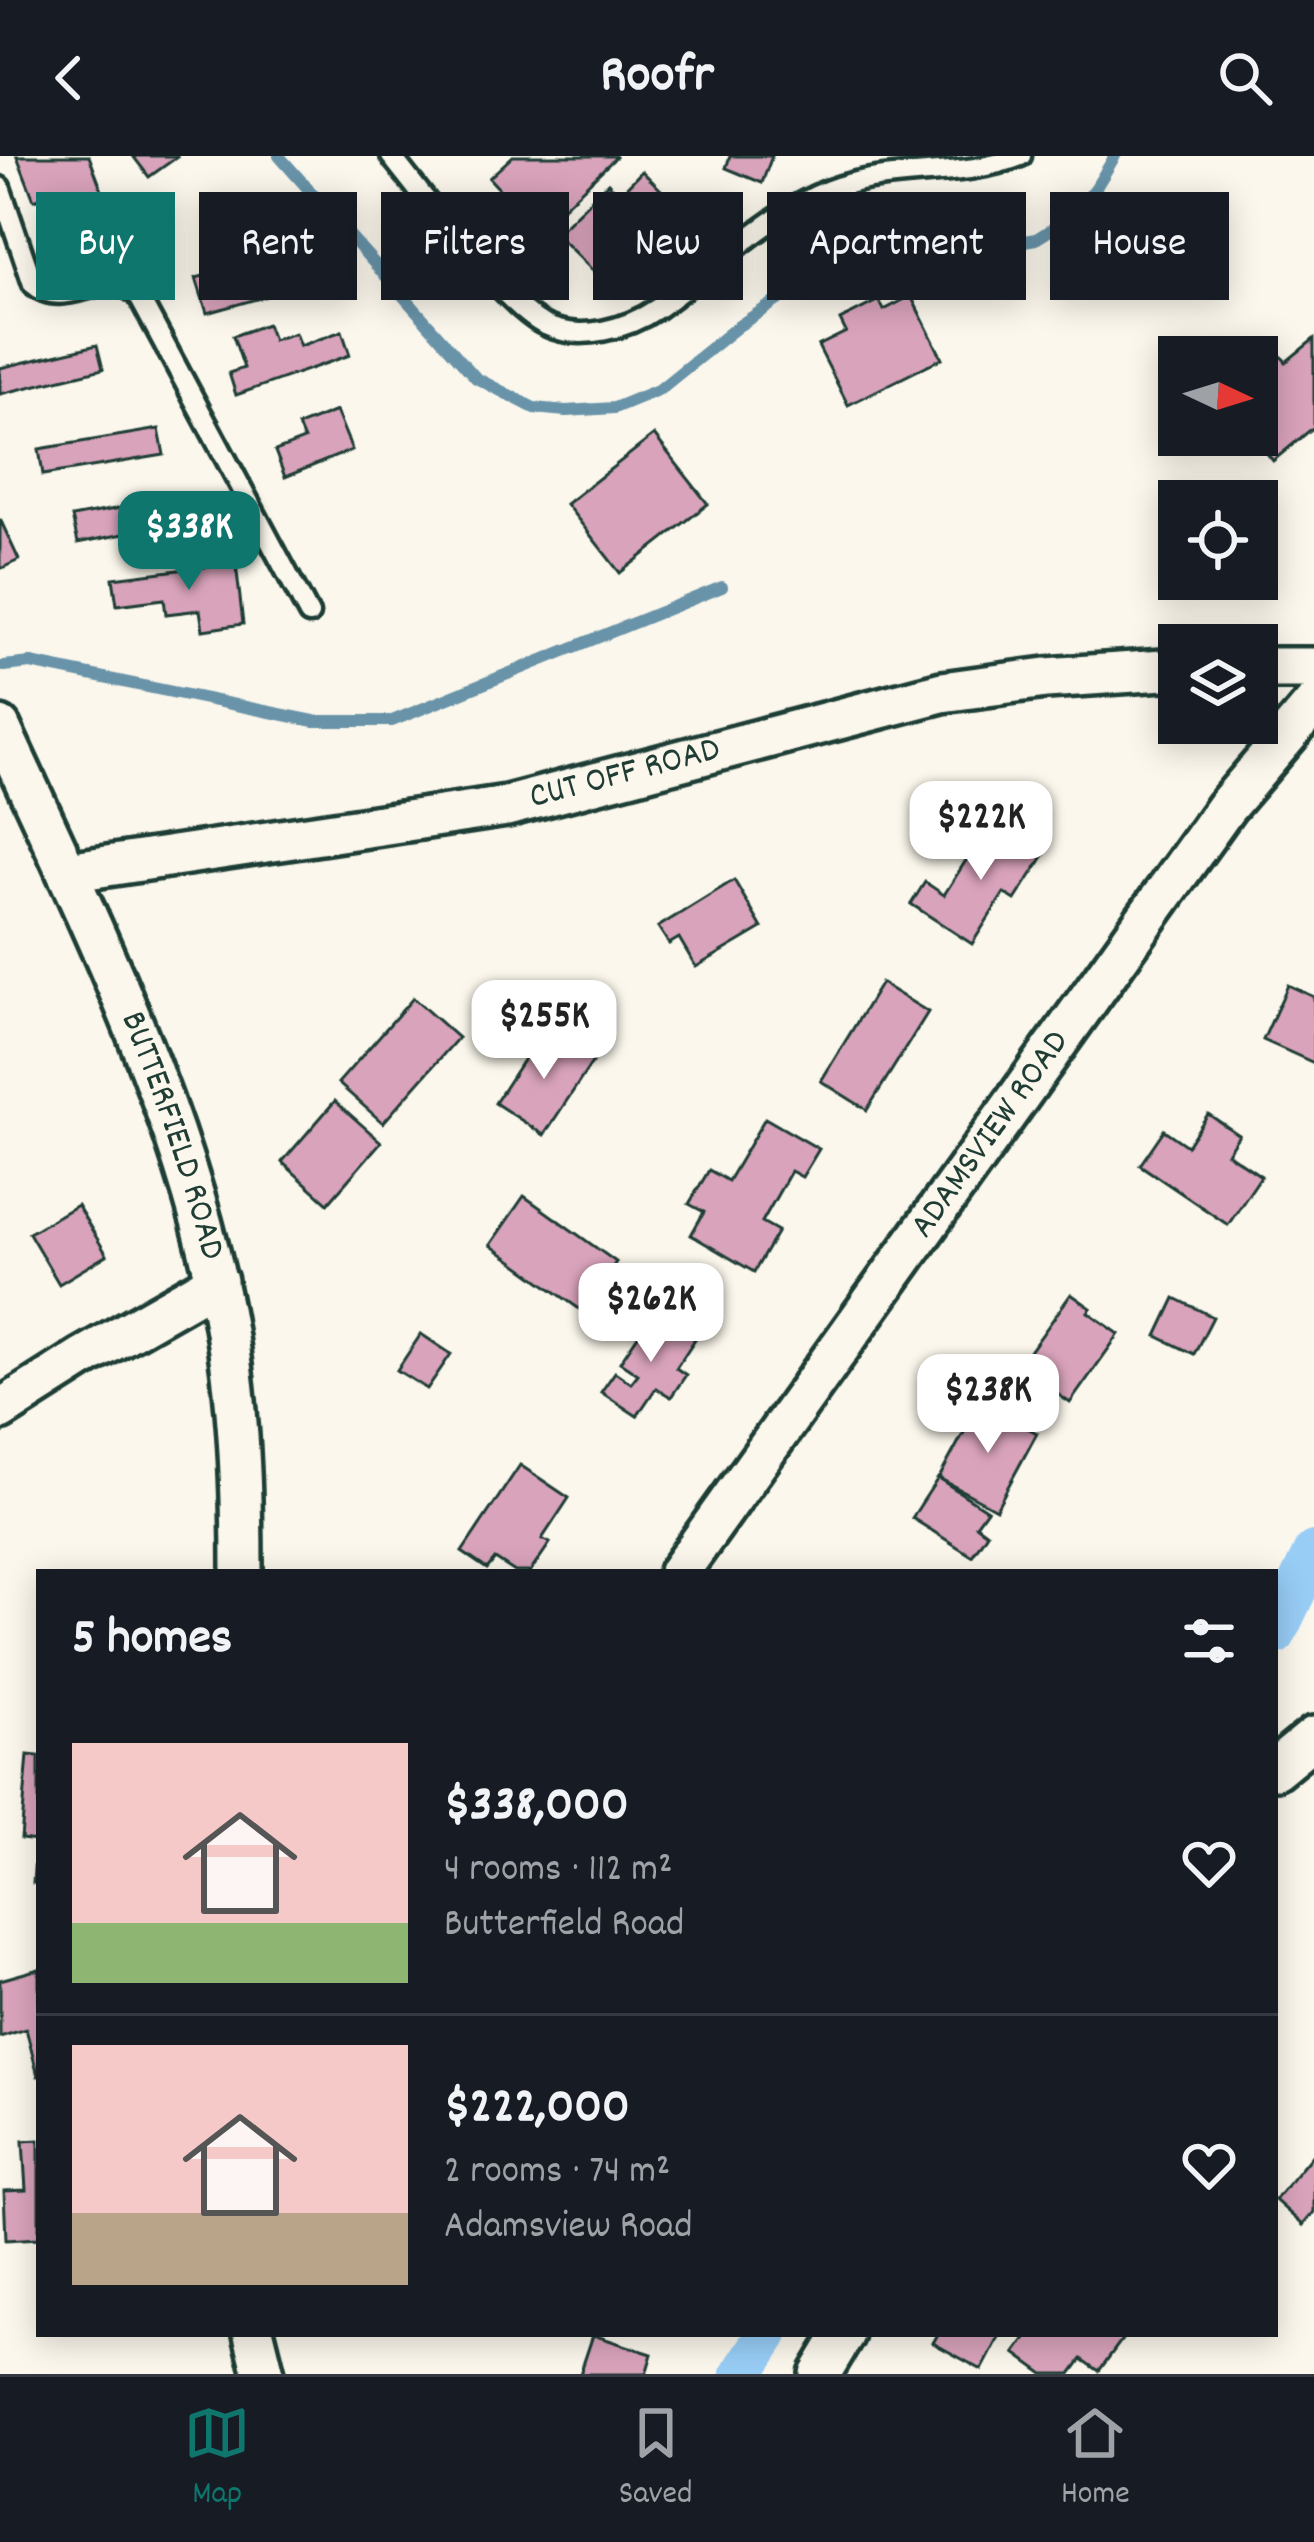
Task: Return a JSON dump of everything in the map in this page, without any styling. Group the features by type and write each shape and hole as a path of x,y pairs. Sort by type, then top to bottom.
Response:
{"street":[{"path":"1278,668 1314,668"},
{"name":"CUT OFF ROAD","path":"67,872 507,806 942,692 1158,670"},
{"name":"ADAMSVIEW ROAD","path":"681,1569 1226,807 1314,704"},
{"name":"BUTTERFIELD ROAD","path":"0,727 67,872 168,1114 217,1281 242,1486 242,1569"},
{"path":"0,1410 217,1281"},
{"path":"1278,1767 1314,1737"},
{"path":"255,2337 264,2374"},
{"path":"820,2374 842,2337"}],"lane":[{"path":"391,156 526,314 566,333 618,328 655,310 708,267 813,196 850,182 979,167 1022,156"},
{"path":"0,187 8,240 40,291 61,295 108,283 130,286 139,295 309,614"}],"building":[{"path":"17,156 89,156 102,192 36,192 34,200"},
{"path":"133,156 176,156 177,157 149,177"},
{"path":"513,156 616,157 569,202 569,192 502,192 489,178"},
{"path":"730,156 772,156 762,183 726,168"},
{"path":"642,171 663,192 622,192"},
{"path":"593,198 593,271 569,247 569,221"},
{"path":"203,300 253,300 207,313"},
{"path":"879,300 884,310 913,300 942,358 848,405 818,346 846,332 840,320"},
{"path":"267,324 273,340 295,333 300,346 342,331 350,355 236,395 229,373 244,368 233,336"},
{"path":"1314,339 1314,427 1273,461 1269,456 1278,456 1278,352 1286,362"},
{"path":"97,345 103,369 0,394 0,368"},
{"path":"336,411 352,450 285,477 275,451 304,440 298,426"},
{"path":"159,429 164,455 43,475 39,449"},
{"path":"654,435 708,504 620,573 566,504"},
{"path":"190,495 195,520 78,543 72,517"},
{"path":"0,519 19,560 0,569"},
{"path":"236,563 243,624 203,630 200,610 166,614 164,599 117,605 113,578"},
{"path":"991,821 1044,855 1015,900 1004,893 972,944 911,904 925,882 944,895"},
{"path":"734,880 762,928 696,967 679,938 669,944 658,927"},
{"path":"881,983 928,1012 867,1110 821,1081"},
{"path":"1288,985 1314,997 1314,1063 1263,1040"},
{"path":"413,998 458,1038 383,1123 338,1083"},
{"path":"544,1028 593,1061 544,1135 495,1103"},
{"path":"335,1101 381,1142 328,1203 282,1162"},
{"path":"1208,1114 1239,1135 1227,1153 1261,1176 1228,1225 1140,1165 1164,1130 1187,1146"},
{"path":"765,1118 819,1149 802,1177 791,1171 762,1222 778,1231 754,1272 691,1235 704,1212 689,1204 709,1170 728,1181"},
{"path":"524,1196 616,1262 582,1311 490,1245"},
{"path":"77,1205 107,1255 59,1284 29,1233"},
{"path":"1071,1294 1119,1334 1070,1403 1019,1367"},
{"path":"1175,1298 1213,1317 1194,1354 1157,1336"},
{"path":"654,1312 695,1339 676,1368 686,1375 671,1397 656,1388 637,1416 601,1392 615,1372 631,1383 638,1374 620,1362"},
{"path":"421,1334 451,1354 427,1389 397,1370"},
{"path":"980,1403 1037,1433 996,1509 939,1478"},
{"path":"520,1465 569,1498 542,1539 550,1543 532,1569 510,1569 495,1559 487,1569 462,1552"},
{"path":"938,1478 987,1510 976,1525 987,1533 972,1556 912,1518"},
{"path":"28,1755 36,1756 36,1841 21,1839"},
{"path":"36,1970 36,2068 26,2029 0,2037 0,1980"},
{"path":"36,2140 36,2238 6,2240 4,2191 26,2190 23,2141"},
{"path":"1314,2153 1314,2212 1303,2225 1278,2203 1278,2196"},
{"path":"592,2337 652,2354 646,2374 580,2374"},
{"path":"936,2337 999,2337 982,2370 933,2343"},
{"path":"1027,2337 1124,2337 1099,2371 1082,2359 1071,2374 1044,2374 1015,2353"}],"waterway":[{"path":"279,156 476,378 534,408 566,411 614,408 660,389 737,327 813,277 1036,239 1071,217 1115,156"},
{"path":"4,666 31,663 314,721 392,721 722,587"},
{"path":"1278,1628 1314,1552"},
{"path":"742,2374 766,2337"}]}
